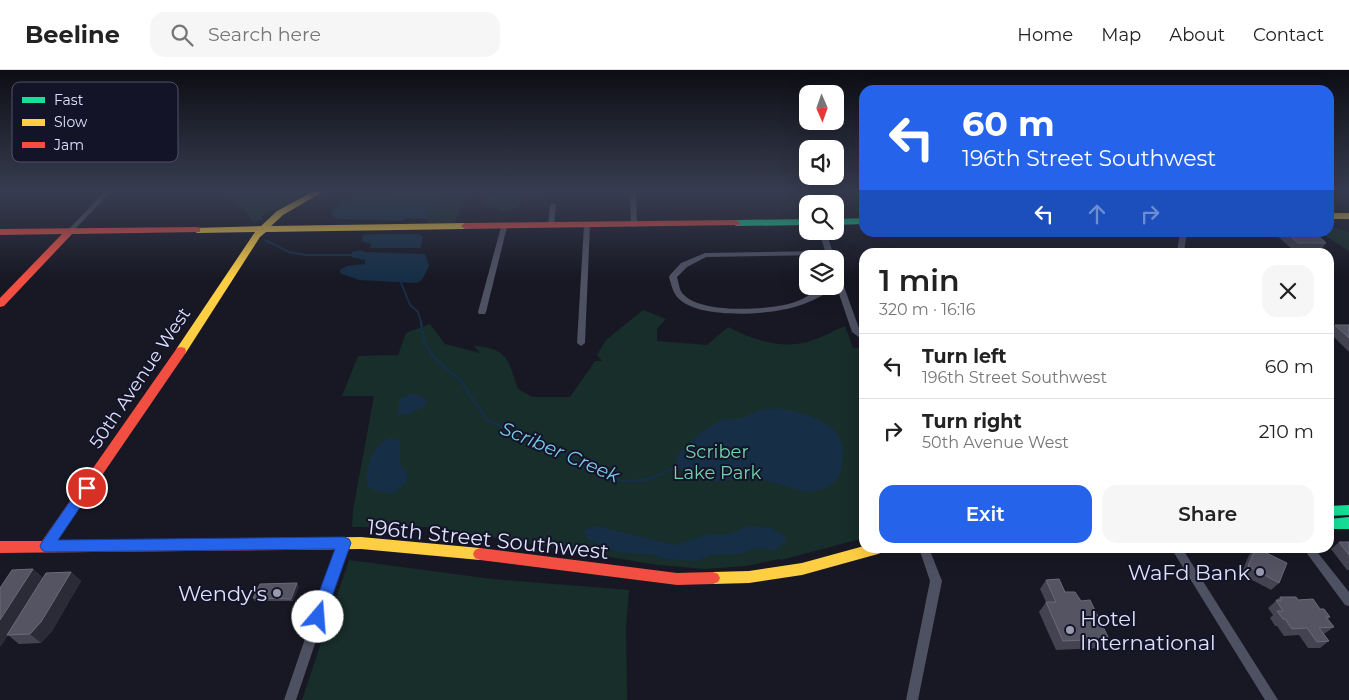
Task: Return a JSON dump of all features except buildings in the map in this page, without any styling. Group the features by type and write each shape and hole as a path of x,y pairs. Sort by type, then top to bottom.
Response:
{"street":[{"path":"0,304 80,220"},
{"name":"50th Avenue West","path":"46,546 187,342 254,239 272,220"},
{"path":"551,226 552,220"},
{"path":"844,222 859,221"},
{"path":"0,232 799,222"},
{"path":"581,343 587,225"},
{"path":"482,312 504,227"},
{"path":"799,256 705,255 684,265 672,278 680,297 693,305 724,311 768,310 796,305 816,295"},
{"path":"840,295 856,332 859,335"},
{"path":"1334,511 1349,510"},
{"path":"1334,524 1349,523"},
{"path":"290,700 336,560 344,543"},
{"name":"196th Street Southwest","path":"0,547 344,543 419,547 677,579 749,576 802,569 860,553"},
{"path":"912,700 936,581 926,553"},
{"path":"1179,553 1272,700"},
{"path":"1312,553 1349,601"}],"green space":[{"path":"428,220 456,220 455,223 427,223"},
{"path":"1334,228 1349,232 1349,251 1327,237 1334,237"},
{"name":"Scriber Lake Park","path":"643,310 666,319 657,329 657,341 707,345 728,327 747,336 767,342 798,344 808,342 845,326 853,348 859,348 859,539 781,560 746,566 705,569 658,565 431,527 352,527 353,510 374,396 342,396 358,356 398,355 406,333 430,324 445,344 480,353 474,346 485,347 500,353 509,363 518,389 532,397 570,397 595,361 602,361 597,355 606,340"},
{"path":"349,560 492,579 629,590 626,626 627,700 302,700"}],"water":[{"path":"417,234 423,236 421,248 369,248 372,244 361,241 364,235"},
{"path":"360,250 365,252 425,254 429,266 422,280 416,283 359,280 340,273 340,270 347,266 365,264 365,260 352,257 352,252"},
{"path":"410,394 421,395 426,400 427,405 409,414 397,414 400,399"},
{"path":"777,408 816,418 825,423 839,437 843,447 841,471 837,479 822,490 802,491 763,479 746,476 724,481 710,481 690,475 677,467 676,457 699,434 723,419 740,419 759,410"},
{"path":"389,438 400,440 402,468 408,471 406,483 397,489 394,494 374,491 367,486 371,458 378,447"},
{"path":"596,526 675,545 709,534 727,535 748,526 771,528 785,536 785,543 775,550 757,548 741,554 711,555 696,561 666,559 650,554 617,552 587,539 584,530"}],"waterway":[{"name":"Scriber Creek","path":"265,240 289,252 305,255 355,255"},
{"name":"Scriber Creek","path":"400,280 410,305 418,312 422,325"},
{"name":"Scriber Creek","path":"421,323 424,342 435,359 460,380 487,420 622,481 647,480 677,467"}],"traffic: fast":[{"path":"844,222 859,221"},
{"path":"736,223 799,222"},
{"path":"1334,511 1349,510"},
{"path":"1334,524 1349,523"}],"traffic: slow":[{"path":"181,351 257,235 272,220"},
{"path":"197,230 465,226"},
{"path":"290,544 361,543 480,554"},
{"path":"713,578 749,577 802,569 860,553"}],"traffic: jam":[{"path":"465,226 736,223"},
{"path":"0,232 197,230"},
{"path":"0,304 70,231"},
{"path":"46,546 181,351"},
{"path":"0,547 290,544"},
{"path":"480,554 677,579 713,578"}],"place":[{"name":"WaFd Bank","path":"1260,572"},
{"name":"Wendy's","path":"277,593"},
{"name":"Hotel International","path":"1070,630"}],"route":[{"path":"87,488 46,546 344,543 336,560 318,617"}]}
